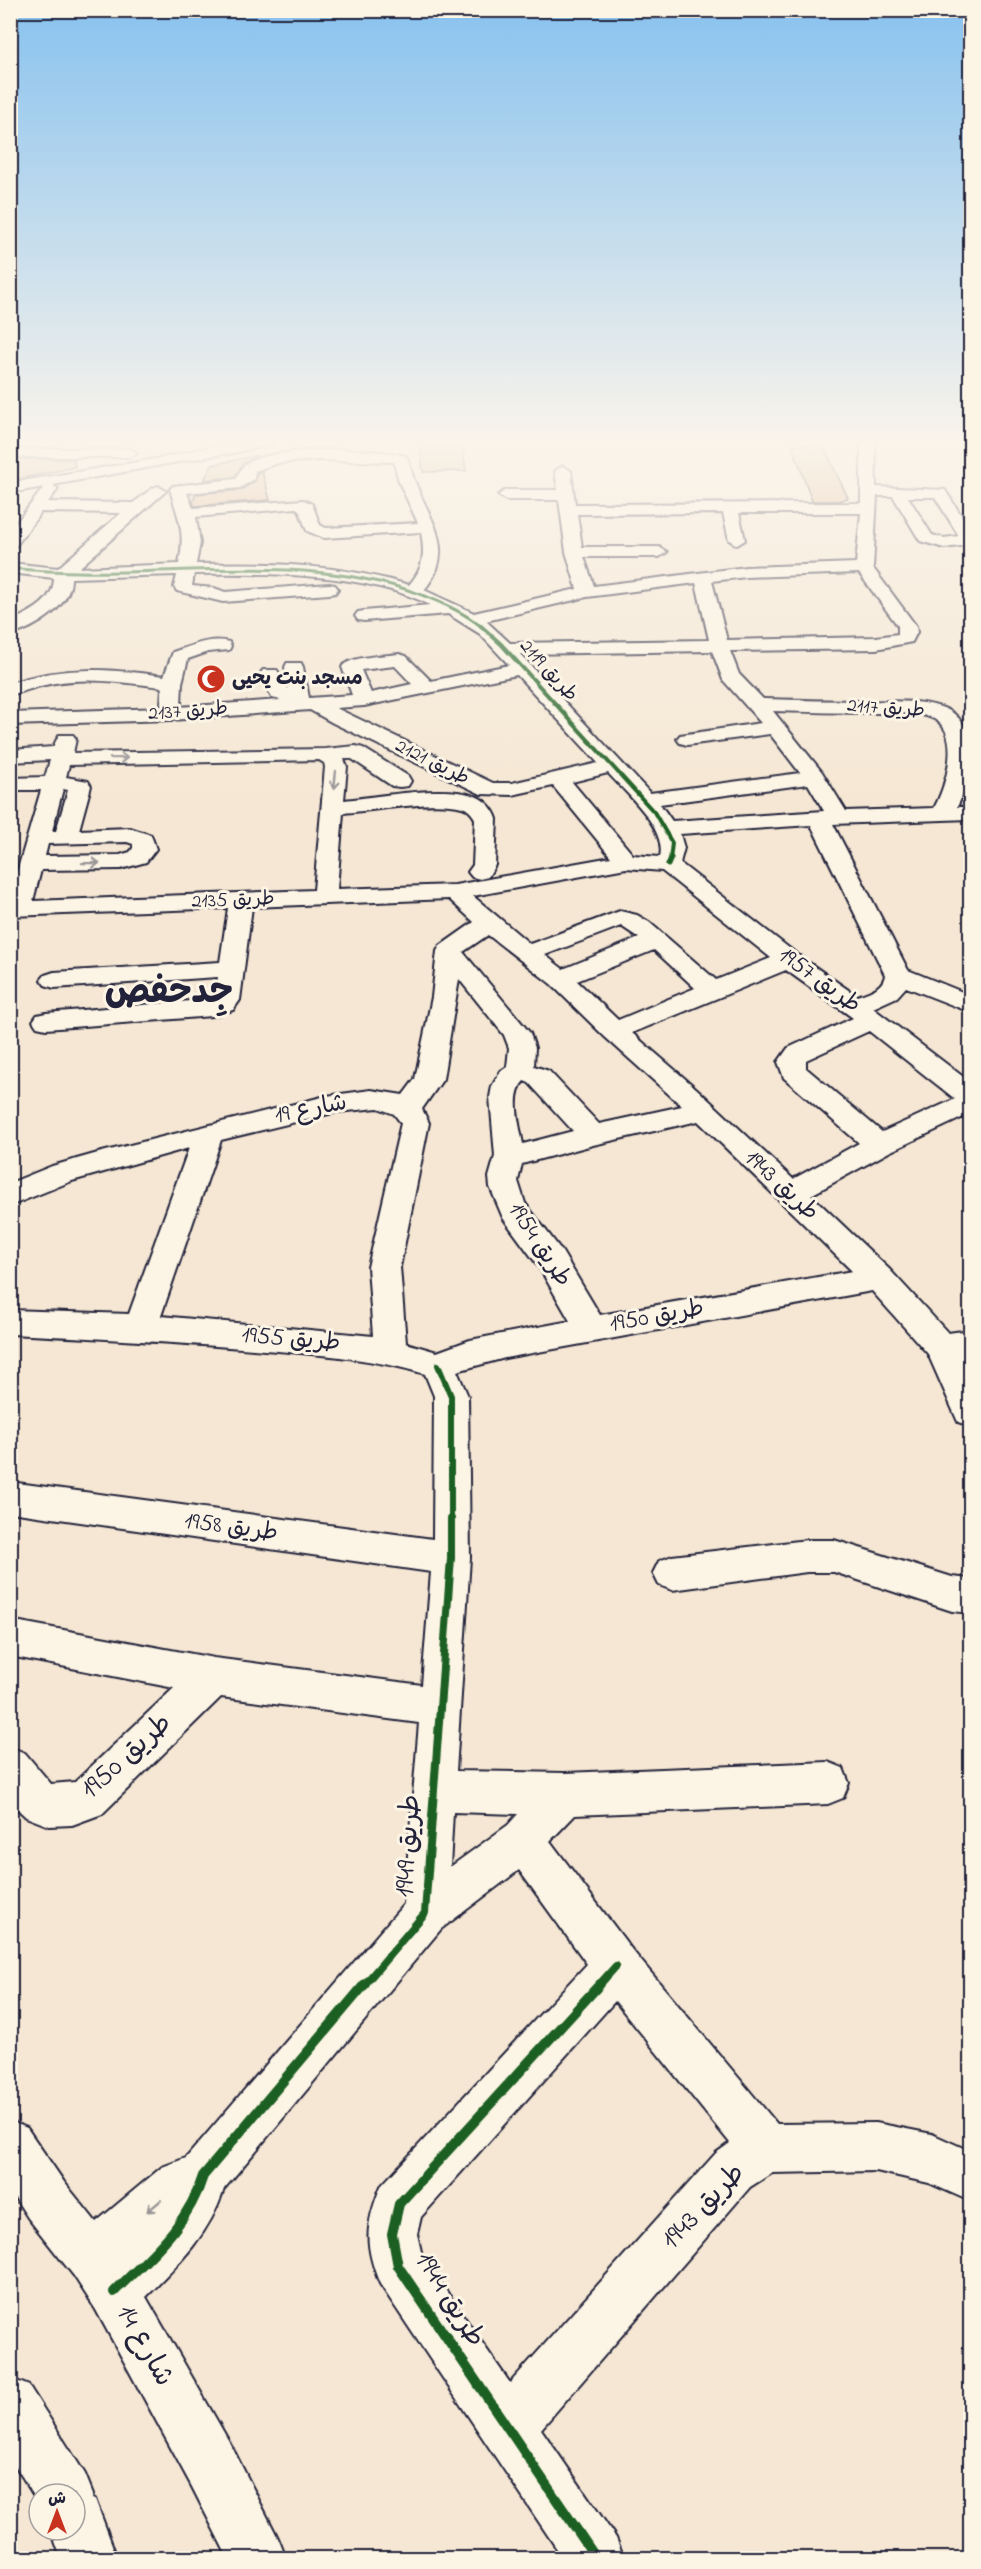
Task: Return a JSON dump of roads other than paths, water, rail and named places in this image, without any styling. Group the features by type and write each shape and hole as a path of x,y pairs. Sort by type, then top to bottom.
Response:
{"street":[{"path":"13,651 11,629 56,599 61,591 62,573 76,562"},
{"path":"188,562 188,590 214,593 224,597 339,588 362,579"},
{"path":"413,591 431,569 431,562"},
{"path":"577,562 587,592"},
{"path":"507,649 876,643 905,638 908,632 907,626 864,568 864,562"},
{"name":"طريق 2119","path":"10,568 62,573 339,566 362,579 413,591 471,619 507,649 666,828"},
{"path":"471,619 587,592 785,569 864,568"},
{"path":"247,609 258,595 267,569"},
{"path":"703,578 719,645 730,676 758,705 814,777 829,817 898,975 896,986 863,1013 797,1054 791,1062 794,1072 879,1145"},
{"path":"364,616 452,608"},
{"path":"171,714 172,683 180,656 206,646 222,646"},
{"path":"364,700 351,671 351,668 357,665 399,660 426,687"},
{"path":"294,667 304,701"},
{"name":"طريق 2137","path":"10,718 171,714 304,701 364,700 522,668"},
{"path":"11,695 45,677 91,673 172,683"},
{"name":"طريق 2121","path":"270,674 279,694 304,701 480,787 499,790 559,780 613,766"},
{"name":"طريق 2117","path":"758,705 925,710 944,717 963,734 958,777 952,799 942,813"},
{"path":"15,909 24,872 40,838 72,718"},
{"path":"687,739 775,727"},
{"path":"10,756 325,755 356,752 401,792"},
{"path":"324,898 336,763 335,760 325,755"},
{"path":"643,800 814,777"},
{"path":"559,780 626,861"},
{"path":"10,784 54,783 80,786 66,836"},
{"path":"332,808 401,792 471,809 477,819 473,861 482,879"},
{"path":"455,892 482,879 626,861 668,864 673,846 666,828 829,817 970,813"},
{"path":"24,872 121,862 138,857 145,849 143,840 130,835 40,838"},
{"name":"طريق 1957","path":"668,864 789,960 863,1013 970,1096"},
{"name":"طريق 2135","path":"15,909 455,892"},
{"name":"طريق 1943","path":"455,892 489,923 560,979 879,1278 956,1345 970,1412"},
{"path":"46,1021 218,1007 227,1000 241,901"},
{"path":"528,953 620,918 628,919 656,940 712,990"},
{"path":"449,951 489,923"},
{"path":"560,979 656,940"},
{"path":"449,951 517,1033 522,1048 520,1071 539,1077 593,1135"},
{"path":"391,1351 384,1267 415,1123 413,1115 407,1108 420,1094 429,1078 445,997 449,951"},
{"path":"614,1031 789,960"},
{"path":"54,980 232,969"},
{"path":"898,975 970,1004"},
{"name":"طريق 1954","path":"520,1071 507,1079 504,1104 510,1158 502,1176 507,1197 523,1224 543,1249 591,1329"},
{"name":"شارع 19","path":"10,1196 52,1176 209,1133 310,1109 372,1099 390,1101 407,1108"},
{"path":"789,1194 879,1145 970,1103"},
{"path":"510,1158 593,1135 702,1111"},
{"path":"141,1328 209,1133"},
{"name":"طريق 1950","path":"438,1365 478,1351 879,1278"},
{"name":"طريق 1955","path":"10,1322 141,1328 334,1343 391,1351 438,1365"},
{"name":"طريق 1949","path":"103,2275 186,2218 200,2191 203,2176 425,1913 451,1558 451,1396 438,1365"},
{"name":"طريق 1958","path":"10,1497 451,1558"},
{"path":"672,1572 807,1556 834,1556 952,1594 970,1596"},
{"path":"10,1638 214,1677 439,1706"},
{"name":"طريق 1950","path":"10,1767 34,1800 61,1808 87,1799 214,1677"},
{"name":"طريق 1949","path":"434,1791 565,1794 828,1783"},
{"path":"425,1913 523,1840 565,1794"},
{"path":"523,1840 616,1966 766,2149"},
{"name":"طريق 1944","path":"596,2559 398,2266 392,2234 399,2204 616,1966"},
{"name":"شارع 14","path":"10,2145 46,2200 103,2275 211,2465 258,2559"},
{"name":"طريق 1943","path":"507,2427 733,2170 766,2149 876,2147 932,2159 970,2176"},
{"path":"10,2405 58,2482"},
{"path":"83,2542 89,2559"}],"place":[{"name":"مسجد بنت يحيى","path":"211,679"}],"district":[{"name":"جِدحفص","path":"169,993"}]}
